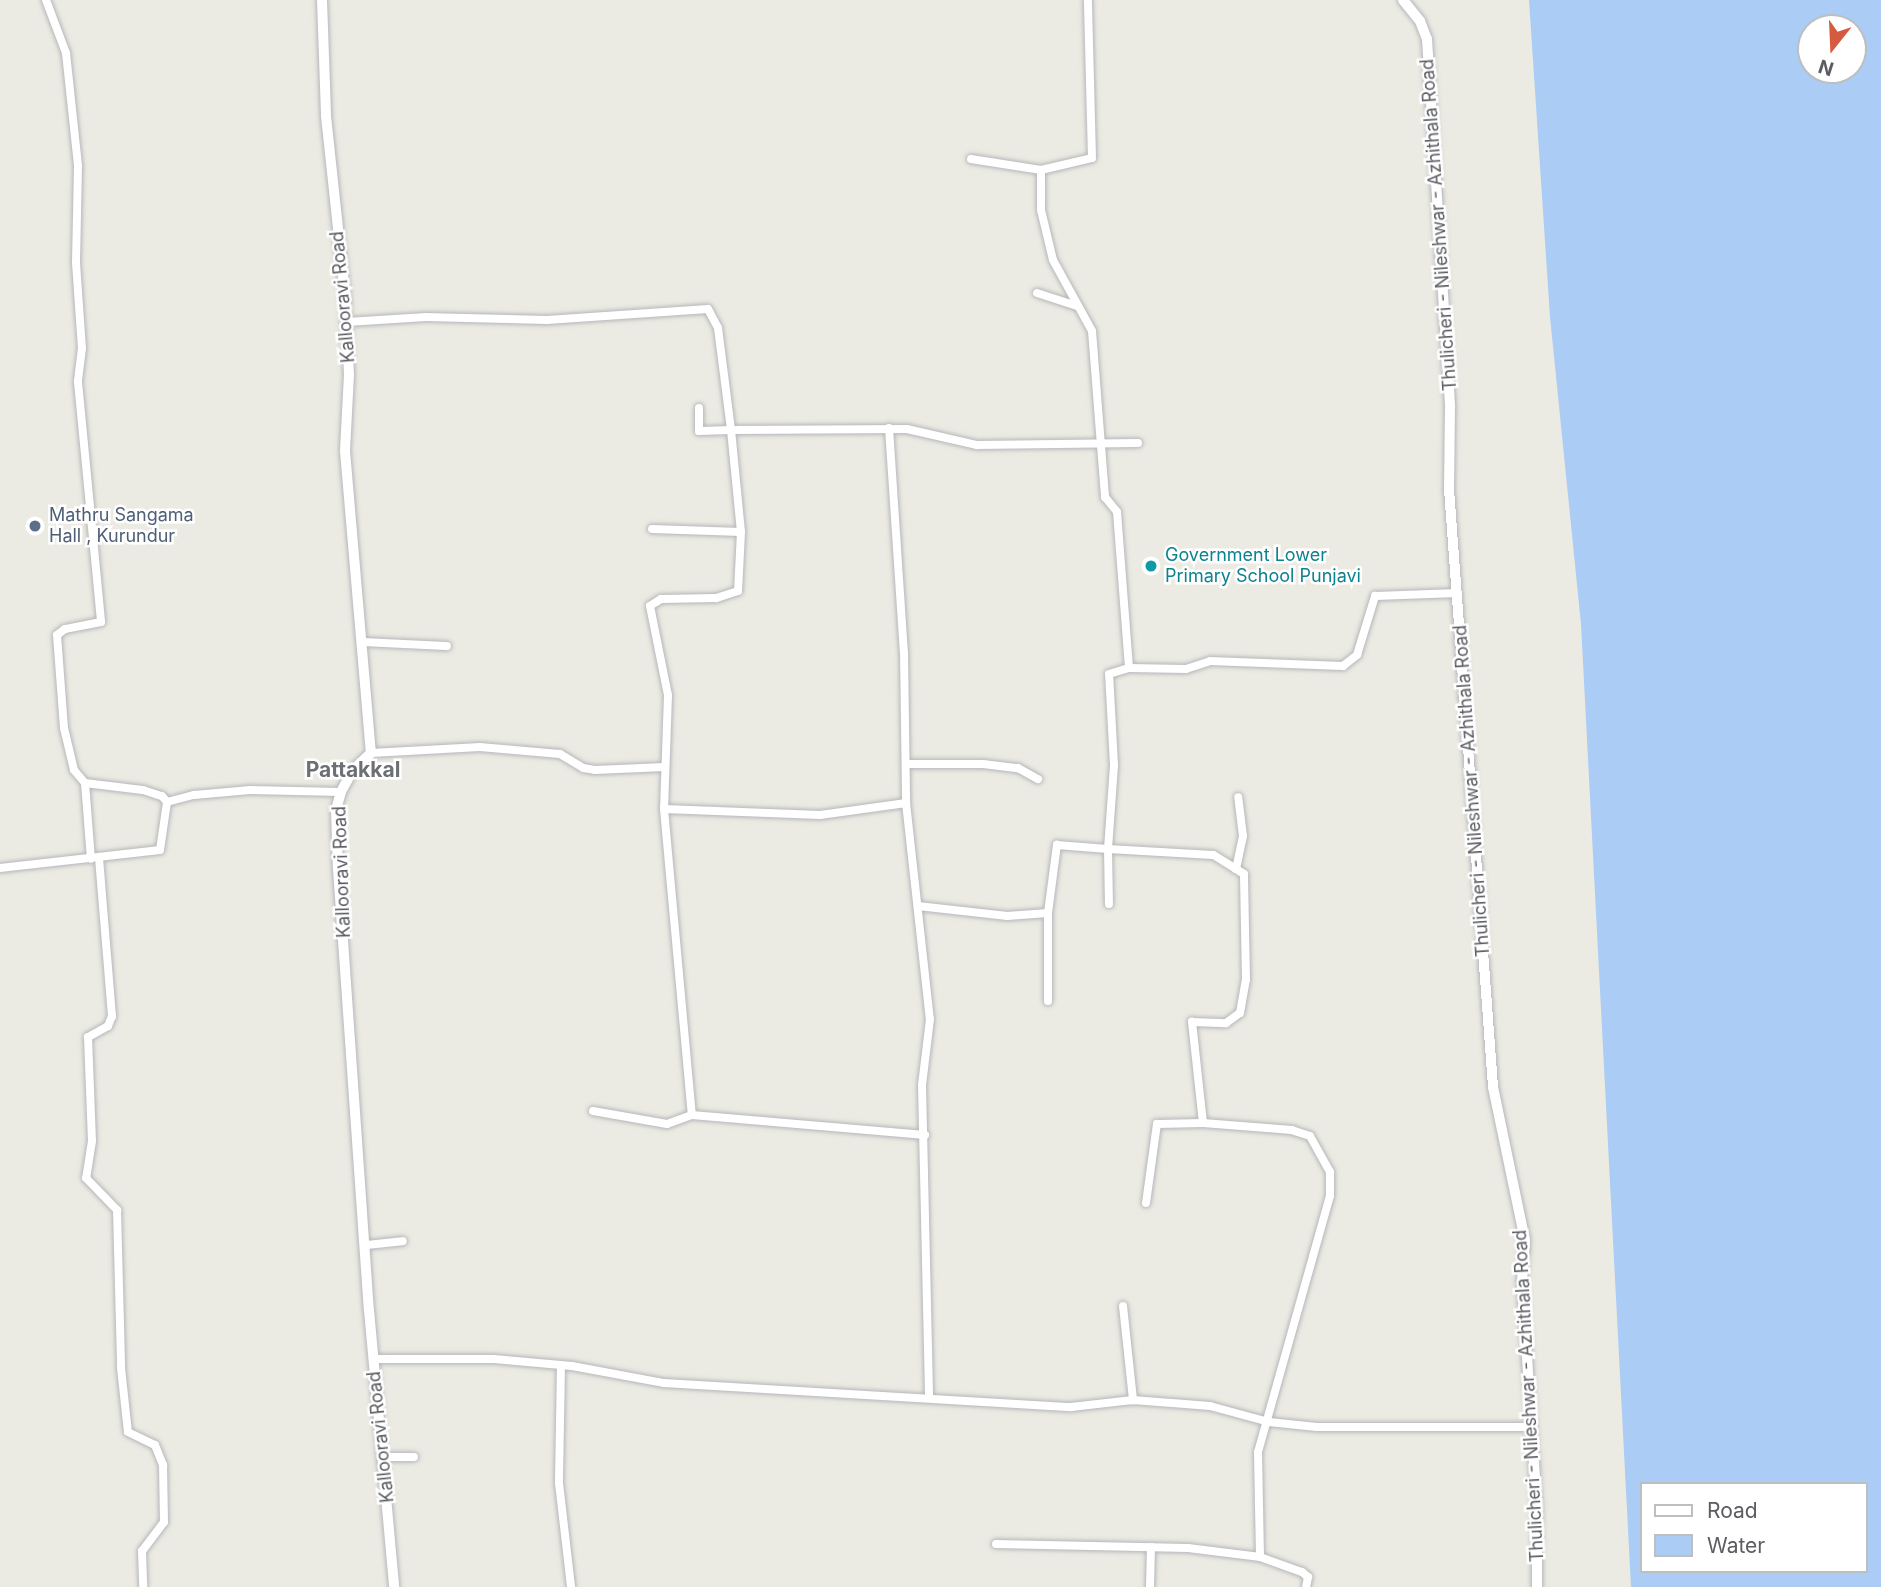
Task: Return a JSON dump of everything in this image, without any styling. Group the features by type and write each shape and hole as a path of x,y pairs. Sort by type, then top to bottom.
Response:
{"main road":[{"name":"Kallooravi Road","path":"322,0 326,116 347,322 345,451 372,753 353,770 341,792 336,810 338,869 374,1359 394,1587"},
{"name":"Thulicheri - Nileshwar - Azhithala Road","path":"1403,0 1420,21 1427,39 1458,593 1493,1087 1525,1240 1522,1282 1537,1587"}],"street":[{"path":"46,0 66,52 78,166 76,263 82,348 78,382 101,622 65,629 57,635 64,728 74,770 85,783 112,1016 108,1026 88,1037 92,1140 86,1178 117,1210 121,1368 128,1432 155,1445 163,1465 164,1522 142,1551 143,1587"},
{"path":"971,159 1041,170 1092,159 1088,0"},
{"path":"1041,170 1041,210 1053,260 1092,331 1105,497 1117,512 1129,668"},
{"path":"1037,293 1077,306"},
{"path":"347,322 426,317 547,320 708,309 718,328 741,532 738,591 716,598 661,599 650,606 667,695 664,809 692,1115"},
{"path":"699,408 699,431 889,428 977,445 1138,443"},
{"path":"889,428 908,764 906,803 930,1019 922,1085 929,1396"},
{"path":"652,529 741,532"},
{"path":"1109,904 1108,849 1114,765 1106,687 1109,674 1129,668 1185,669 1210,661 1343,666 1357,655 1375,596 1458,593"},
{"path":"362,642 447,646"},
{"path":"372,753 480,747 560,754 583,768 595,770 665,767"},
{"path":"908,764 983,764 1018,768 1038,779"},
{"path":"0,868 160,850 167,802 162,796 143,790 85,783"},
{"path":"167,802 250,790 341,792"},
{"path":"1236,869 1243,836 1238,797"},
{"path":"664,809 820,815 906,803"},
{"path":"1048,1001 1048,913 1057,845 1213,855 1244,874 1248,901 1246,980 1240,1013 1226,1023 1192,1022 1203,1123"},
{"path":"918,906 1007,916 1048,913"},
{"path":"593,1111 667,1124 692,1115 925,1135"},
{"path":"1146,1203 1157,1124 1203,1123 1292,1130 1310,1136 1330,1172 1330,1196 1269,1422 1258,1452 1260,1557"},
{"path":"366,1245 403,1241"},
{"path":"1124,1306 1133,1400"},
{"path":"374,1359 561,1365 664,1382 929,1396 1071,1407 1133,1400 1210,1406 1269,1422 1317,1427 1531,1427"},
{"path":"561,1365 559,1483 571,1587"},
{"path":"383,1457 414,1457"},
{"path":"996,1544 1151,1547 1260,1557 1302,1572 1308,1577 1307,1587"},
{"path":"1150,1587 1151,1547"}],"water":[{"path":"1529,0 1881,0 1881,1587 1631,1587 1581,624 1550,317"}],"place":[{"name":"Mathru Sangama Hall , Kurundur","path":"35,526"},
{"name":"Government Lower Primary School Punjavi","path":"1151,566"}],"district":[{"name":"Pattakkal","path":"353,770"}]}
